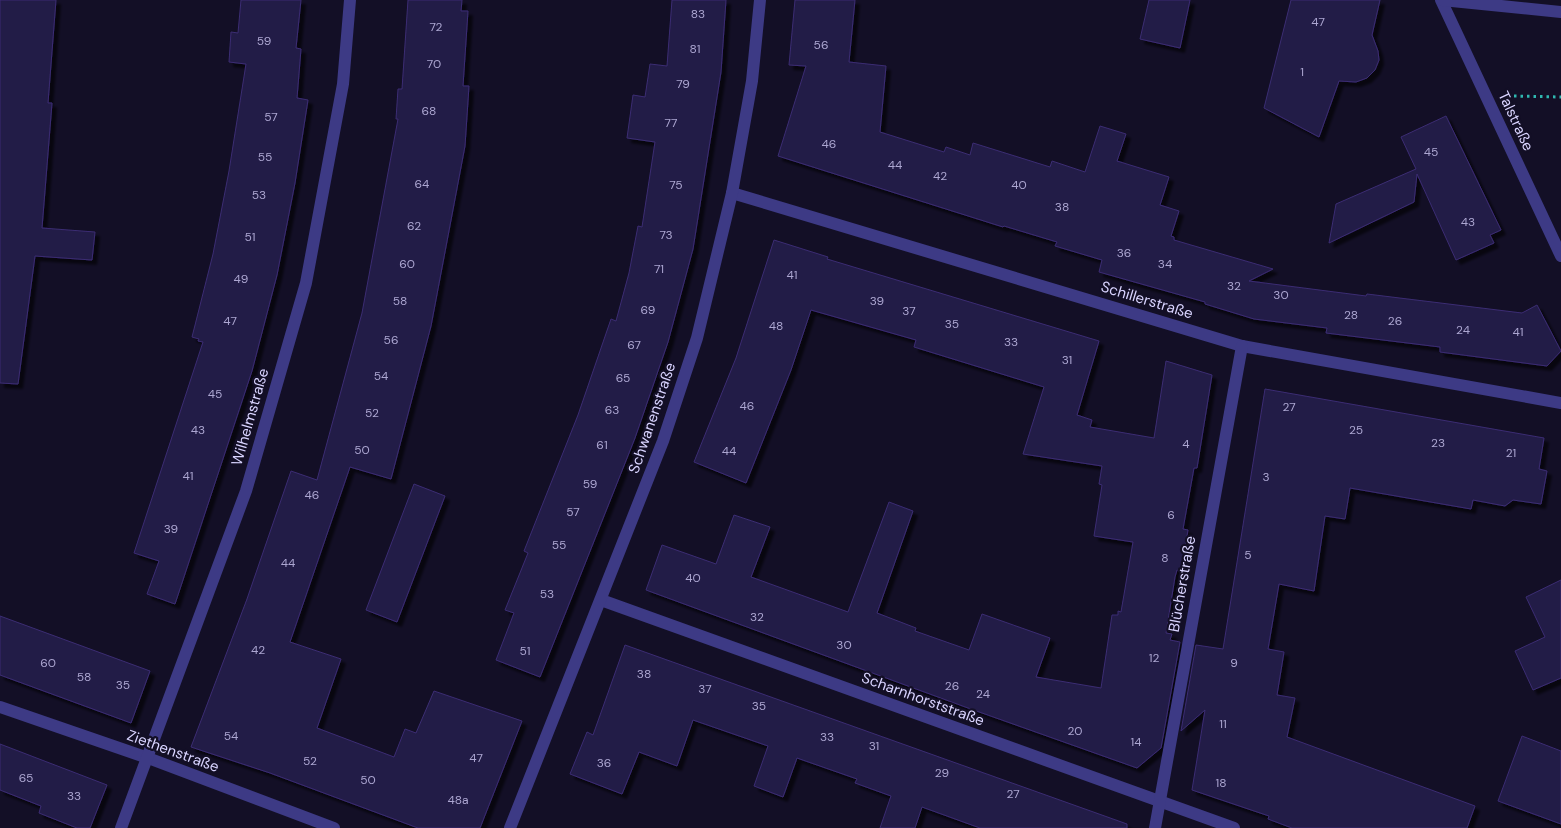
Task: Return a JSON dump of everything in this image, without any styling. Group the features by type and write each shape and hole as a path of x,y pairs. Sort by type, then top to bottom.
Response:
{"street":[{"name":"Wilhelmstraße","path":"121,828 246,491 306,284 343,84 350,0"},
{"name":"Schwanenstraße","path":"510,828 663,441 698,338 732,192 752,81 760,0"},
{"path":"1442,0 1561,12"},
{"name":"Talstraße","path":"1442,0 1561,256"},
{"name":"Schillerstraße","path":"732,192 1242,346 1561,403"},
{"name":"Blücherstraße","path":"1155,828 1242,346"},
{"name":"Scharnhorststraße","path":"601,600 1234,828"},
{"name":"Ziethenstraße","path":"0,707 148,758 334,828"}],"path":[{"path":"1486,96 1561,97"}],"building":[{"path":"0,0 56,0 48,103 52,103 42,228 95,232 92,260 35,256 18,384 0,383"},
{"path":"241,0 301,0 296,48 301,49 297,98 308,100 295,183 277,275 252,371 175,604 147,594 159,561 134,553 203,342 192,337 213,254 229,171 246,64 229,62 231,32 238,33"},
{"path":"408,0 462,0 461,11 468,11 463,86 469,86 465,146 431,326 391,479 350,467 290,642 341,659 317,728 394,757 405,729 416,733 434,691 522,721 480,828 418,828 270,773 191,747 247,599 291,471 317,480 362,313 398,119 396,119 398,89 402,89"},
{"path":"672,0 726,0 721,72 693,249 668,342 635,438 540,677 496,660 514,613 505,610 528,553 524,551 578,415 611,319 616,321 629,273 638,226 642,227 655,142 627,138 633,95 645,97 650,64 667,66"},
{"path":"795,0 855,0 849,62 886,66 880,132 944,152 946,147 970,155 973,143 1050,167 1052,161 1085,172 1100,126 1126,134 1117,161 1169,177 1160,205 1179,211 1171,236 1174,237 1174,240 1273,269 1249,281 1522,313 1537,305 1561,351 1547,366 1440,352 1440,347 1326,333 1327,328 1254,319 1205,304 1205,302 1099,272 1102,260 1055,246 1057,242 1003,227 778,156 806,66 789,65"},
{"path":"1149,0 1190,0 1180,48 1140,39"},
{"path":"1291,0 1380,0 1372,35 1379,60 1375,70 1367,78 1356,82 1339,81 1319,137 1264,108"},
{"path":"1446,116 1501,230 1490,235 1494,243 1456,260 1417,174 1414,202 1329,243 1336,204 1416,169 1401,137"},
{"path":"774,240 828,257 827,259 1099,341 1077,415 1092,420 1090,427 1154,438 1166,361 1212,375 1197,468 1194,468 1183,529 1188,530 1181,571 1177,570 1175,577 1166,633 1172,634 1170,640 1180,642 1161,748 1137,768 646,590 662,545 716,564 734,515 770,527 751,577 848,612 889,502 913,511 877,613 916,628 915,631 969,650 982,614 1050,638 1036,677 1101,688 1112,615 1118,615 1118,611 1121,612 1133,542 1094,536 1102,485 1099,484 1102,466 1023,454 1044,387 914,347 916,340 811,310 791,370 746,483 694,462 736,358"},
{"path":"1265,389 1544,438 1539,469 1547,471 1541,504 1513,500 1505,506 1473,500 1471,509 1350,488 1345,519 1325,516 1314,591 1279,584 1268,649 1284,652 1277,695 1295,698 1287,737 1475,806 1467,828 1292,828 1268,819 1269,816 1192,790 1205,710 1181,731 1196,645 1223,649"},
{"path":"414,484 445,496 397,622 366,610"},
{"path":"1561,580 1561,678 1533,690 1515,651 1545,637 1526,597"},
{"path":"0,616 150,671 131,723 0,675"},
{"path":"625,645 1127,824 1127,828 980,828 922,807 915,828 880,828 891,796 855,783 857,779 797,758 783,797 754,786 768,746 693,720 677,766 639,752 622,794 570,774 587,732 593,735"},
{"path":"1522,736 1561,751 1561,824 1498,801"},
{"path":"0,744 107,785 90,828 77,828 39,813 41,806 0,790"}]}
